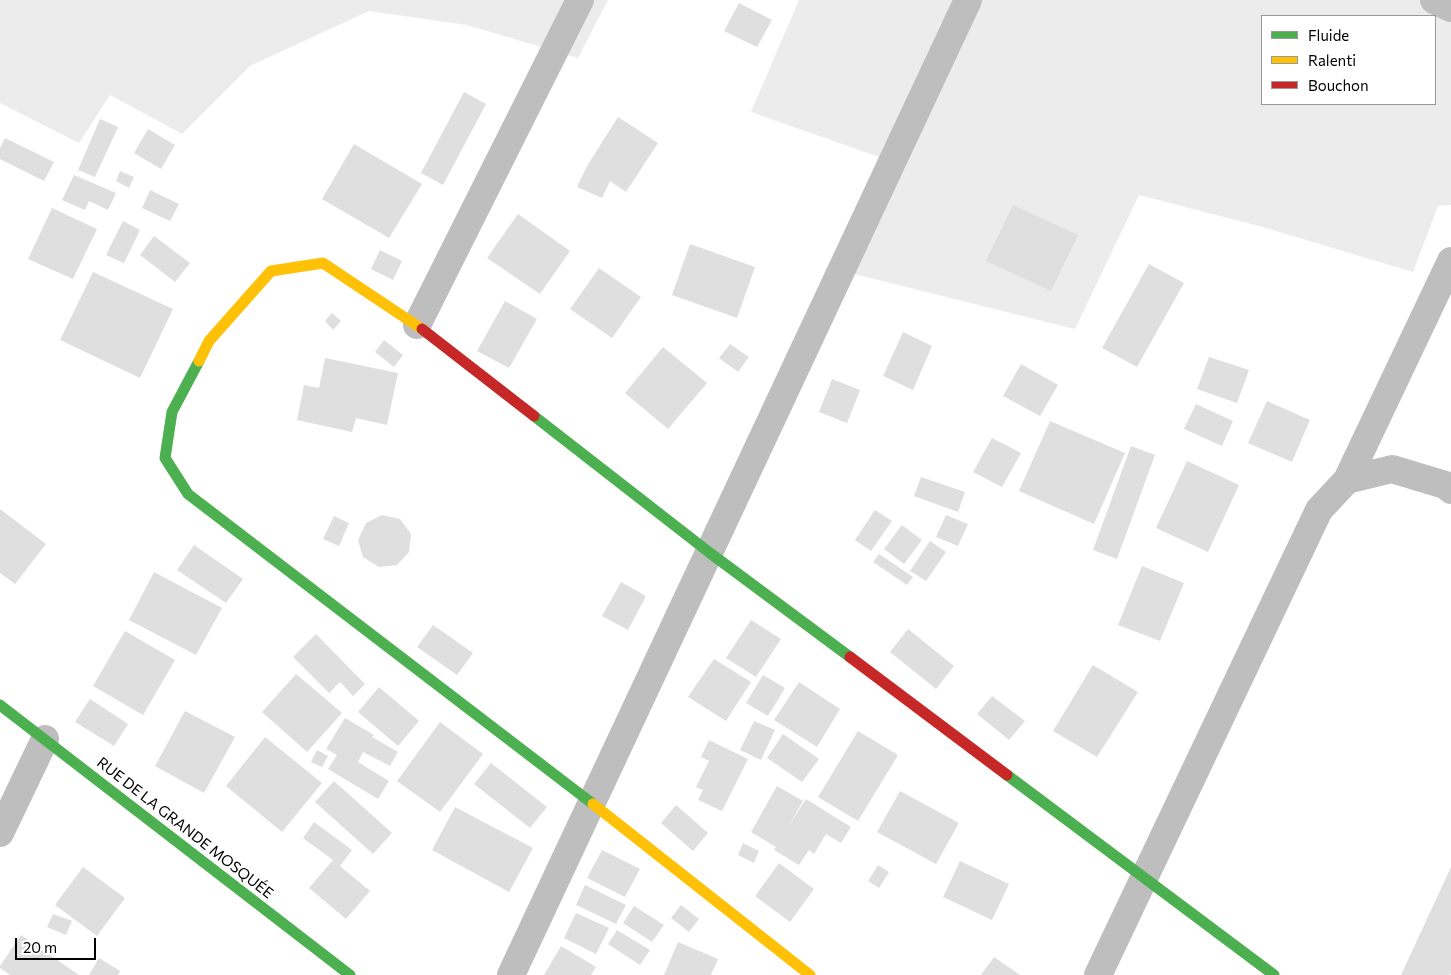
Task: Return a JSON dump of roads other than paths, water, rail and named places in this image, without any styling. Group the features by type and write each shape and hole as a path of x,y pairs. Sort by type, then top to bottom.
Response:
{"street":[{"path":"417,325 580,0"},
{"path":"512,975 968,0"},
{"path":"1434,0 1451,8"},
{"path":"1098,975 1320,510 1347,480 1451,261"},
{"path":"810,975 592,803 188,494 166,458 172,412 209,341 271,271 322,263 417,325 710,552 1274,975"},
{"path":"1347,480 1392,469 1445,485 1451,490"},
{"name":"RUE DE LA GRANDE MOSQUÉE","path":"0,706 350,975"},
{"path":"0,833 45,739"}]}
